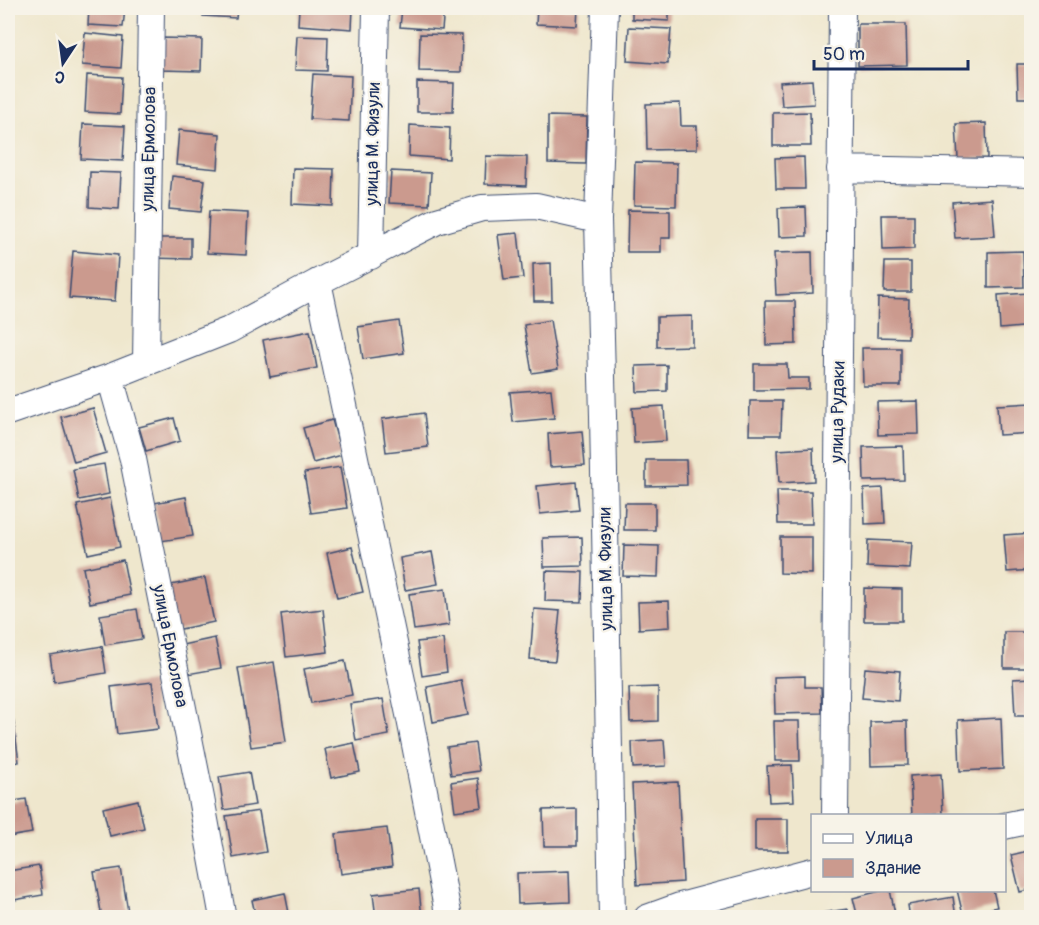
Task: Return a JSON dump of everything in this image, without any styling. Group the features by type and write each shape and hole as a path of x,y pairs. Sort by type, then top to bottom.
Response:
{"street":[{"name":"улица Ермолова","path":"146,363 151,8"},
{"name":"улица М. Физули","path":"370,256 376,8"},
{"name":"улица М. Физули","path":"605,8 598,220 612,918"},
{"name":"улица Рудаки","path":"835,814 842,8"},
{"path":"840,169 1032,173"},
{"path":"8,412 146,363 229,330 437,221 482,208 536,206 598,220"},
{"path":"318,282 410,719 449,918"},
{"name":"улица Ермолова","path":"110,376 133,459 223,918"},
{"path":"1006,826 1032,820"},
{"path":"647,918 681,906 811,872"}],"building":[{"path":"89,8 125,8 123,27 88,25"},
{"path":"203,8 237,8 236,18 203,16"},
{"path":"299,8 353,8 352,29 298,25"},
{"path":"402,8 444,8 442,30 400,27"},
{"path":"537,8 578,8 577,26 536,24"},
{"path":"632,8 669,8 669,21 632,19"},
{"path":"858,24 906,24 907,65 858,66"},
{"path":"629,27 671,29 668,64 627,61"},
{"path":"85,33 123,37 121,68 82,65"},
{"path":"420,34 462,35 461,72 419,71"},
{"path":"297,36 328,37 327,71 295,70"},
{"path":"161,38 202,39 201,71 160,70"},
{"path":"1017,64 1032,64 1032,98 1018,98"},
{"path":"313,74 351,76 349,121 310,119"},
{"path":"87,75 122,77 120,114 85,112"},
{"path":"812,80 814,104 782,106 780,82"},
{"path":"417,82 454,83 453,112 417,112"},
{"path":"680,103 681,126 697,126 697,149 647,150 646,104"},
{"path":"810,112 811,146 773,146 773,113"},
{"path":"548,116 587,117 586,164 548,163"},
{"path":"986,123 987,158 958,159 956,124"},
{"path":"83,124 125,126 123,161 81,159"},
{"path":"410,125 450,128 449,159 409,156"},
{"path":"179,130 220,134 218,169 176,165"},
{"path":"486,156 527,157 526,186 485,184"},
{"path":"804,157 805,189 776,189 775,158"},
{"path":"635,162 677,163 676,206 634,205"},
{"path":"293,168 334,169 333,206 292,204"},
{"path":"391,171 431,173 429,205 389,203"},
{"path":"90,172 121,173 119,209 89,207"},
{"path":"172,176 205,180 201,212 169,209"},
{"path":"992,199 995,236 955,238 952,202"},
{"path":"806,207 807,236 779,237 778,208"},
{"path":"628,210 670,211 670,238 661,238 661,252 627,252"},
{"path":"209,211 248,213 246,255 207,253"},
{"path":"882,215 914,215 914,249 883,250"},
{"path":"518,233 523,278 504,280 498,235"},
{"path":"150,238 191,238 191,259 150,258"},
{"path":"73,251 118,255 115,301 69,298"},
{"path":"1023,251 1024,287 988,288 988,252"},
{"path":"812,252 813,293 776,295 774,253"},
{"path":"885,262 911,262 911,292 884,292"},
{"path":"551,263 552,301 534,301 533,264"},
{"path":"1030,293 1032,326 1000,329 998,295"},
{"path":"878,298 909,299 908,338 877,337"},
{"path":"765,301 795,301 796,344 766,345"},
{"path":"692,316 692,346 657,347 657,317"},
{"path":"550,320 558,369 532,373 524,325"},
{"path":"399,321 404,353 363,359 358,327"},
{"path":"310,331 317,368 270,377 263,340"},
{"path":"862,348 901,348 901,386 863,386"},
{"path":"754,364 787,364 788,378 809,378 809,389 754,390"},
{"path":"667,365 667,391 637,392 636,366"},
{"path":"551,389 554,418 513,422 510,392"},
{"path":"750,401 782,401 781,435 749,435"},
{"path":"918,401 919,434 878,435 877,402"},
{"path":"1032,403 1032,433 999,435 997,405"},
{"path":"664,406 666,441 634,443 632,408"},
{"path":"93,408 106,453 74,462 61,417"},
{"path":"424,413 428,447 386,452 382,419"},
{"path":"174,418 180,441 146,451 139,427"},
{"path":"332,420 342,455 313,463 303,428"},
{"path":"582,431 585,465 550,467 548,434"},
{"path":"903,446 904,480 864,481 863,447"},
{"path":"813,448 814,481 779,483 777,450"},
{"path":"646,460 686,460 687,485 646,486"},
{"path":"104,464 109,494 79,500 73,469"},
{"path":"340,467 347,508 311,513 304,473"},
{"path":"576,482 579,510 540,514 537,486"},
{"path":"883,488 885,523 865,524 864,489"},
{"path":"777,491 811,491 812,524 778,524"},
{"path":"186,497 193,536 161,541 154,503"},
{"path":"110,498 120,547 88,554 77,505"},
{"path":"625,503 655,503 655,530 624,530"},
{"path":"1032,533 1032,570 1007,572 1004,535"},
{"path":"582,537 583,566 544,567 543,538"},
{"path":"780,537 812,537 812,574 780,573"},
{"path":"868,540 912,542 910,569 867,567"},
{"path":"624,545 659,546 658,577 623,576"},
{"path":"352,547 363,592 337,598 327,553"},
{"path":"432,552 438,584 405,590 400,558"},
{"path":"123,560 130,595 90,603 83,568"},
{"path":"546,571 583,572 582,602 545,601"},
{"path":"205,578 214,622 176,630 166,586"},
{"path":"864,588 902,589 902,621 864,621"},
{"path":"445,589 449,625 414,630 409,594"},
{"path":"669,601 670,627 639,629 638,602"},
{"path":"137,609 142,639 105,645 100,615"},
{"path":"323,609 328,652 286,657 281,614"},
{"path":"534,609 560,611 555,661 530,659"},
{"path":"1004,632 1032,632 1032,668 1004,668"},
{"path":"215,638 221,668 188,674 182,645"},
{"path":"443,639 447,672 422,676 417,642"},
{"path":"102,646 106,673 54,682 50,655"},
{"path":"345,661 352,695 311,703 304,669"},
{"path":"274,662 286,742 251,747 238,668"},
{"path":"865,668 900,671 898,701 862,698"},
{"path":"805,676 805,687 821,687 822,713 775,714 774,677"},
{"path":"1032,678 1032,716 1015,716 1013,679"},
{"path":"461,680 468,715 433,722 427,687"},
{"path":"152,682 158,729 117,734 111,687"},
{"path":"658,687 658,721 630,722 629,688"},
{"path":"383,699 389,735 356,741 350,704"},
{"path":"8,717 13,717 19,762 8,764"},
{"path":"1001,718 1003,769 960,771 958,720"},
{"path":"774,721 799,721 800,761 775,761"},
{"path":"907,721 908,765 871,766 870,722"},
{"path":"664,740 666,766 633,768 632,742"},
{"path":"354,743 360,772 331,778 325,749"},
{"path":"475,743 479,771 451,775 447,747"},
{"path":"792,765 794,801 769,802 767,766"},
{"path":"249,772 255,805 224,810 219,777"},
{"path":"941,774 943,814 912,814 910,776"},
{"path":"478,778 482,807 455,811 451,782"},
{"path":"678,782 683,882 637,885 632,784"},
{"path":"26,799 32,833 8,837 8,802"},
{"path":"138,800 144,828 110,836 103,808"},
{"path":"577,809 577,846 544,846 543,810"},
{"path":"259,811 266,852 233,858 226,816"},
{"path":"755,819 788,819 788,851 755,851"},
{"path":"387,828 392,867 341,874 336,834"},
{"path":"1032,850 1032,889 1020,892 1011,855"},
{"path":"39,866 43,895 8,901 8,871"},
{"path":"121,868 129,918 102,918 94,872"},
{"path":"569,871 570,902 518,904 517,873"},
{"path":"419,889 422,918 376,918 373,894"},
{"path":"876,892 890,892 896,918 858,918 853,898"},
{"path":"957,892 993,892 997,907 963,915"},
{"path":"285,893 290,918 256,918 252,900"},
{"path":"953,897 956,918 910,918 908,905"},
{"path":"847,909 849,918 815,918 814,914"}]}
